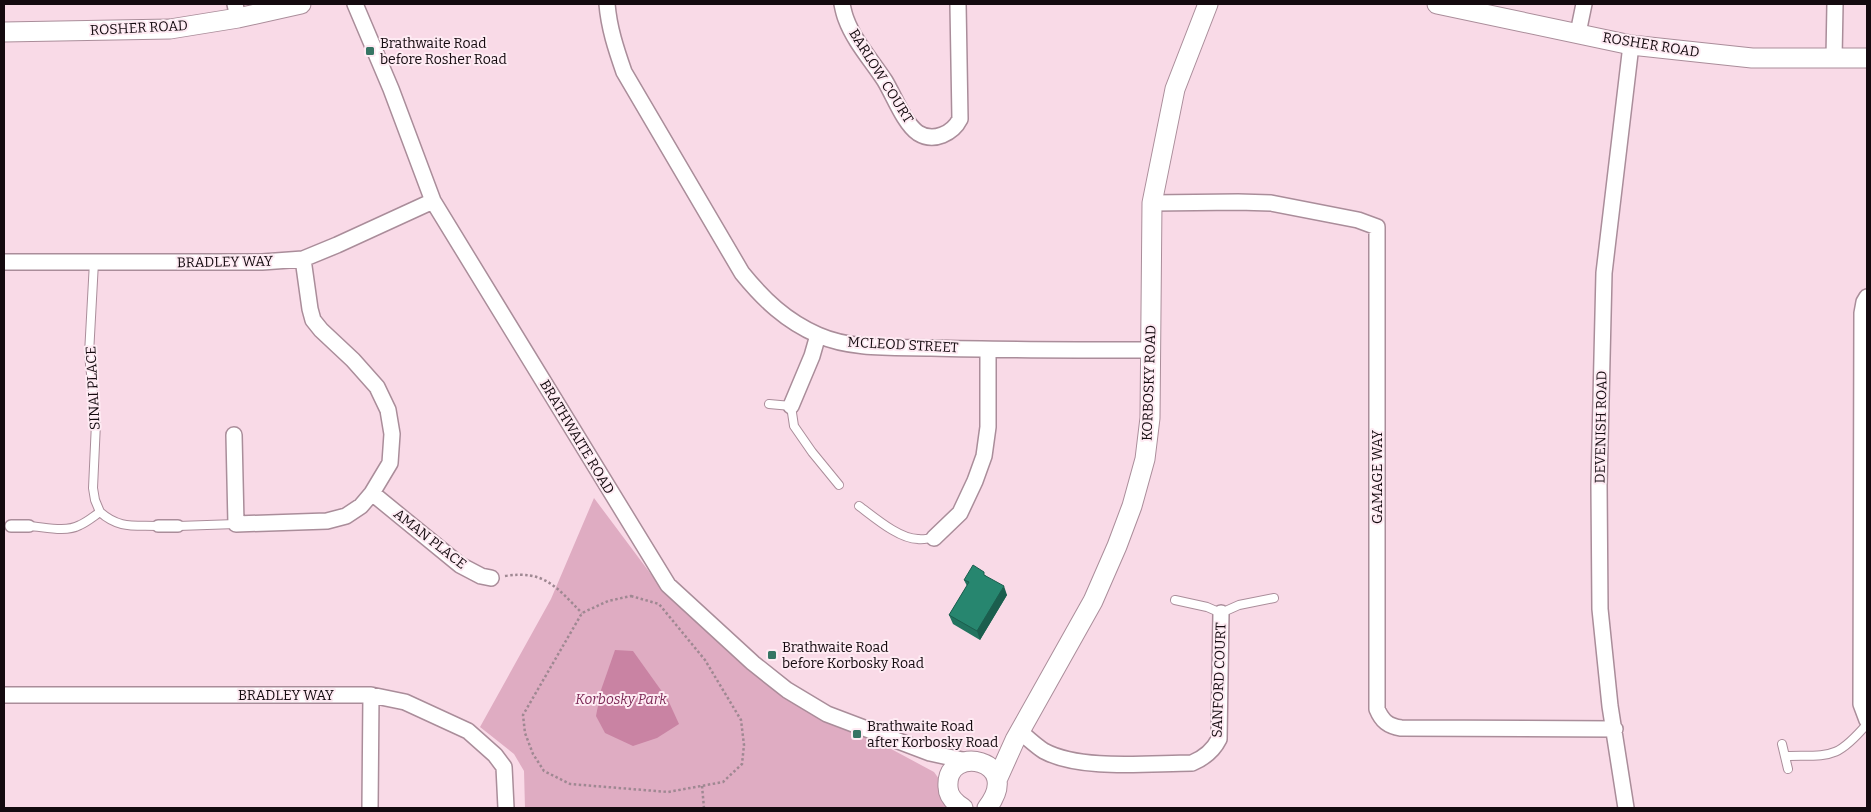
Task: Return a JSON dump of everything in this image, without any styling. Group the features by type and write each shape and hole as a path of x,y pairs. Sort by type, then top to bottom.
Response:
{"street":[{"name":"ROSHER ROAD","path":"4,32 170,30 237,11 301,4"},
{"name":"BRATHWAITE ROAD","path":"355,4 392,89 433,201 668,585 753,663 787,690 827,714 930,752 971,761"},
{"name":"MCLEOD STREET","path":"607,4 608,22 624,72 742,273 764,299 781,314 818,335 847,344 988,350 1152,350"},
{"name":"BARLOW COURT","path":"842,4 846,19 854,34 910,124 918,132 926,136 936,137 947,134 956,126 960,119 958,4"},
{"name":"KORBOSKY ROAD","path":"986,808 996,795 998,788 997,780 1017,736 1093,601 1132,506 1145,459 1150,418 1152,350 1152,203 1175,89 1208,4"},
{"name":"ROSHER ROAD","path":"1437,4 1631,45 1752,58 1867,58"},
{"path":"1578,33 1584,4"},
{"path":"1834,58 1835,4"},
{"name":"DEVENISH ROAD","path":"1626,808 1610,706 1600,609 1599,485 1604,282 1631,45"},
{"name":"BRADLEY WAY","path":"4,262 262,262 303,259 433,201"},
{"name":"GAMAGE WAY","path":"1152,203 1271,203 1358,220 1377,228 1377,709 1382,719 1391,726 1401,728 1615,729"},
{"path":"234,435 236,524 327,521 346,516 361,506 372,493 390,463 392,434 388,410 377,387 353,360 321,330 314,320 310,309 303,259"},
{"path":"1867,297 1862,313 1864,508 1861,704 1867,720"},
{"path":"790,406 812,356 818,335"},
{"path":"934,538 960,513 984,456 988,427 988,350"},
{"name":"AMAN PLACE","path":"372,493 460,565 481,576 491,578"},
{"path":"8,526 29,526"},
{"path":"158,526 178,526"},
{"name":"SANFORD COURT","path":"1017,736 1044,751 1084,764 1192,763 1202,758 1214,748 1219,739 1221,613"},
{"name":"BRADLEY WAY","path":"4,695 371,695 406,702 468,731 495,755 504,767 506,808"},
{"path":"370,808 371,695"},
{"path":"963,808 951,798 948,791 950,775 960,764 971,761 1017,736"},
{"name":"BRATHWAITE ROAD","path":"930,752 950,775"},
{"path":"971,761 990,767 997,780"}],"lane":[{"name":"SINAI PLACE","path":"94,262 89,354 96,422 93,488 100,512"},
{"path":"769,404 790,406 794,426 839,485"},
{"path":"859,506 883,524 902,534 917,540 934,538"},
{"path":"29,526 72,528 100,512 110,521 123,525 158,526"},
{"path":"178,526 236,524"},
{"path":"1175,600 1207,607 1221,613 1239,605 1274,598"},
{"path":"1786,756 1830,755 1842,750 1854,740 1867,724"},
{"path":"1782,744 1788,769"}],"path":[{"path":"491,578 520,574 537,576 558,588 582,613"},
{"path":"631,596 659,604 705,660 741,720 744,745 742,764 723,782 668,792 570,784 544,771 533,754 525,733 523,715 582,613 608,601 631,596"},
{"path":"702,786 704,808"}],"green space":[{"name":"Korbosky Park","path":"594,498 662,589 774,686 934,772 960,808 525,808 524,771 514,754 480,727 551,599"}],"shaded area":[{"path":"615,650 633,651 668,700 679,724 657,738 633,746 605,733 596,716 601,690"}],"building":[{"path":"973,565 984,572 984,575 1004,586 977,631 949,615 969,582 964,580"}],"place":[{"name":"Brathwaite Road before Rosher Road","path":"370,51"},
{"name":"Brathwaite Road before Korbosky Road","path":"772,655"},
{"name":"Brathwaite Road after Korbosky Road","path":"857,734"}]}
